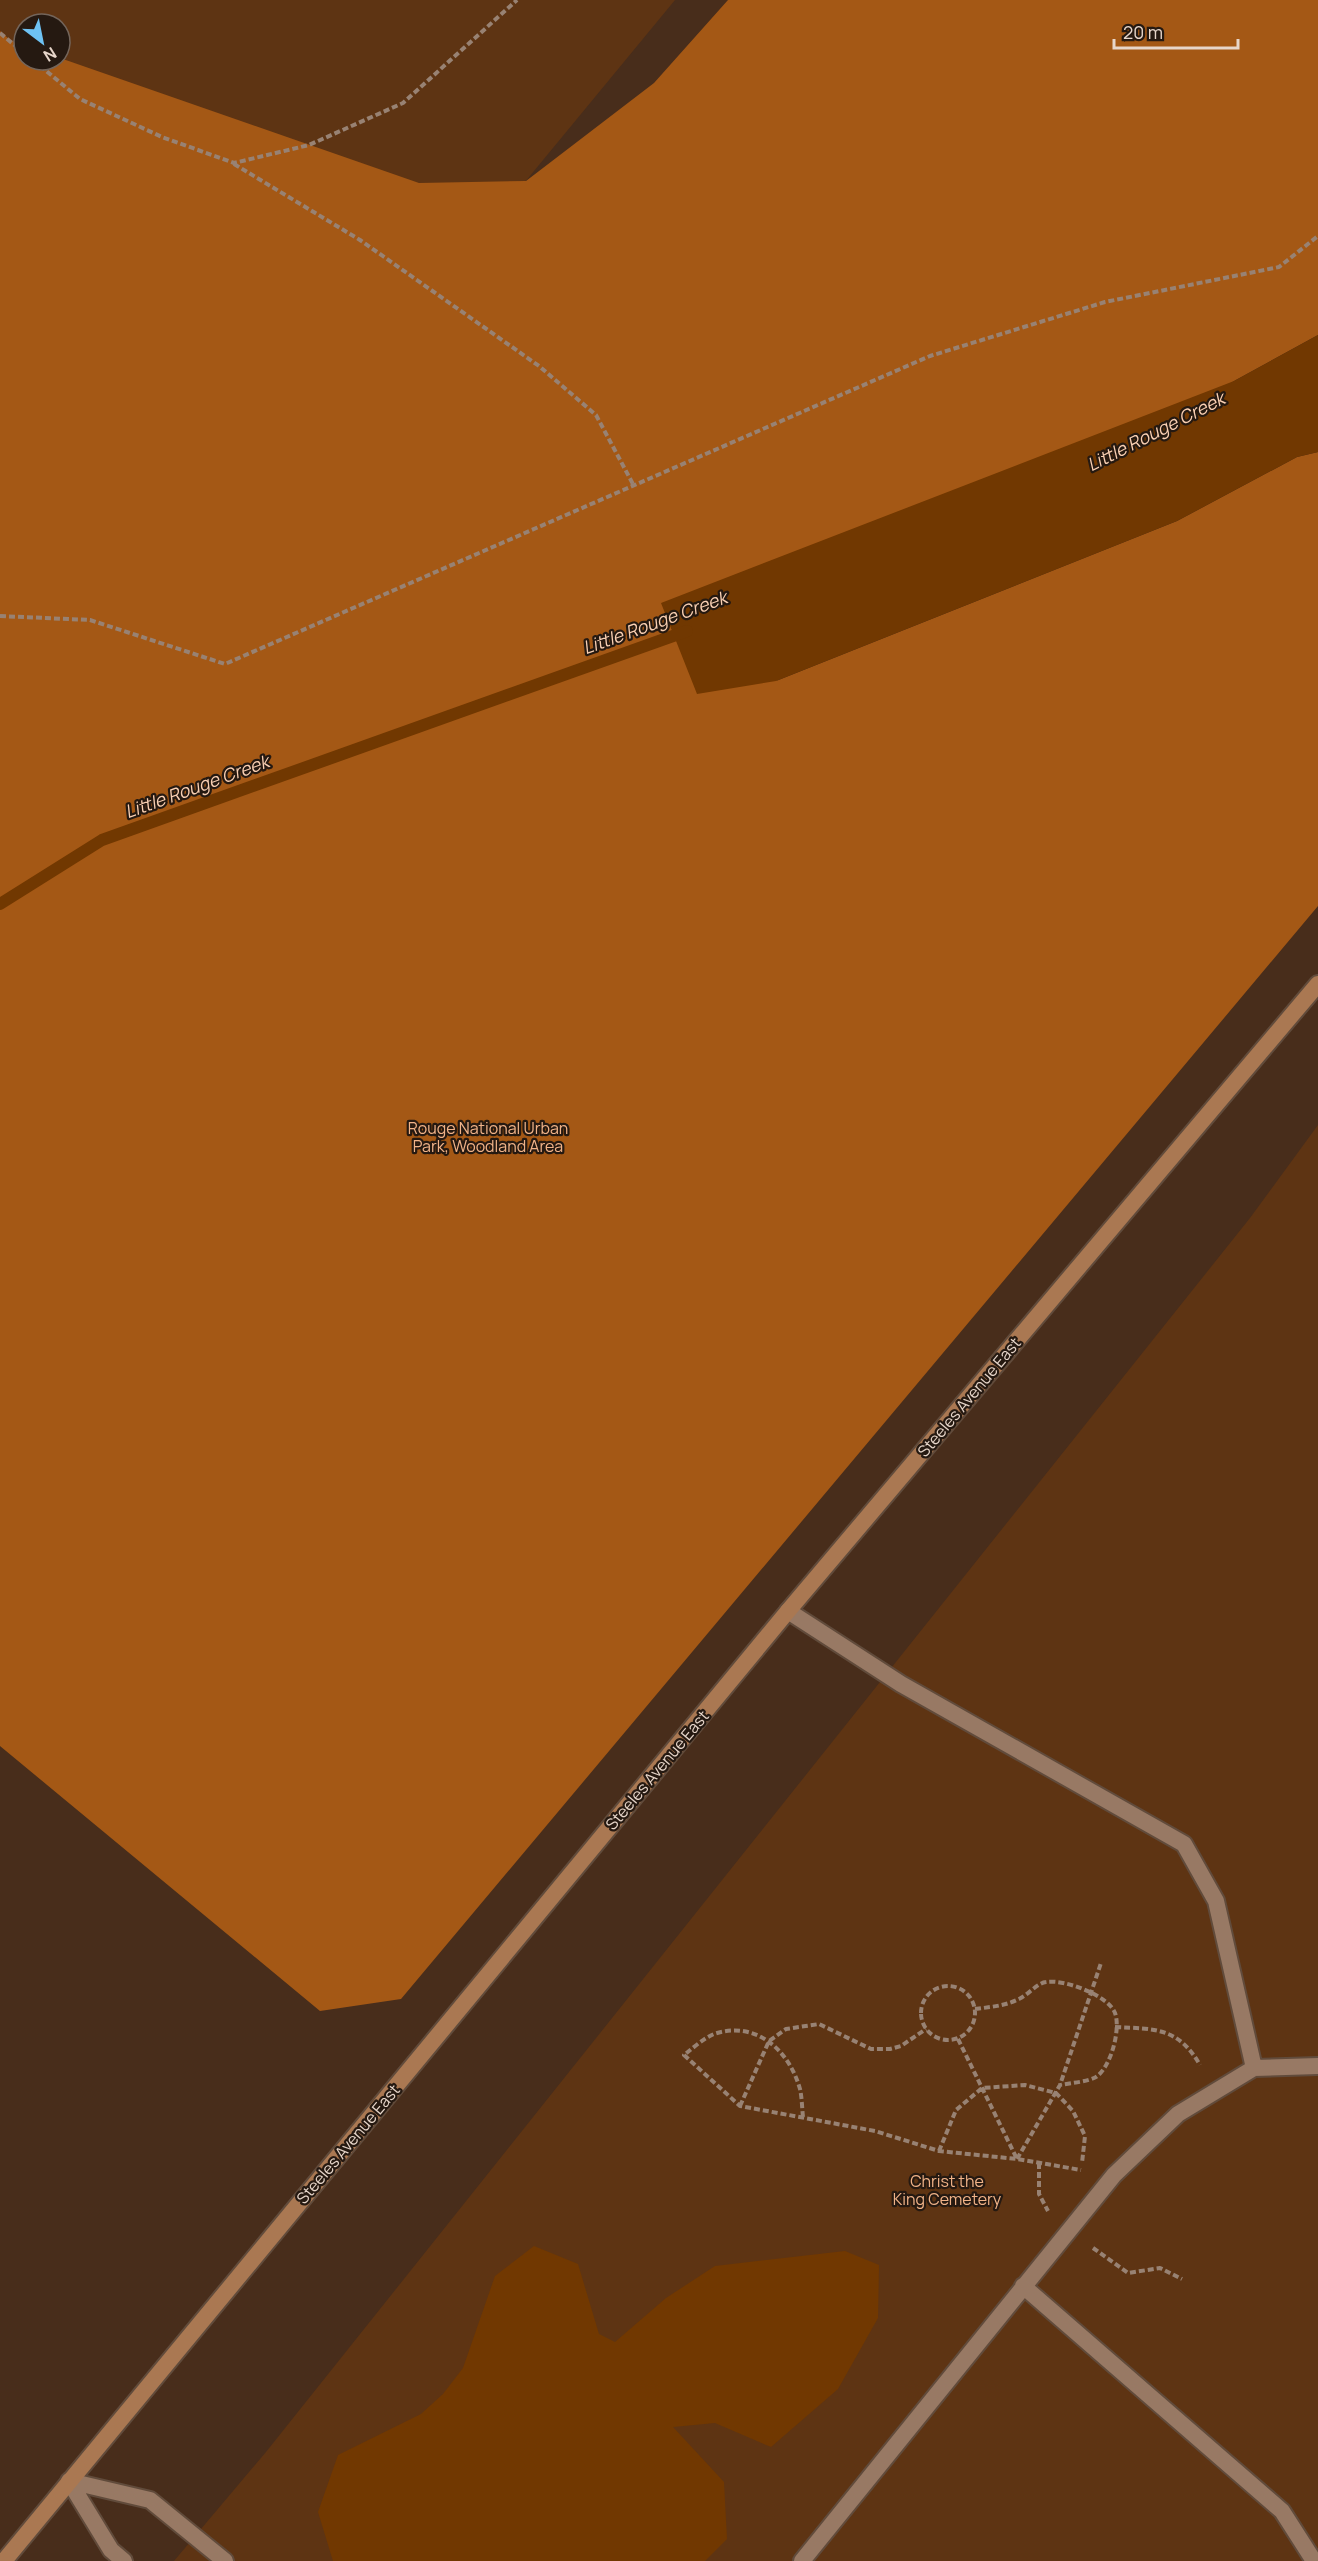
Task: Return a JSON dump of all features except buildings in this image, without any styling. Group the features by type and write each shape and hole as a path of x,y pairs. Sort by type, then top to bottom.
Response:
{"main road":[{"name":"Steeles Avenue East","path":"4,2561 788,1611 1318,984"}],"lane":[{"path":"788,1611 901,1684 1184,1844 1216,1901 1254,2068"},
{"path":"802,2561 1114,2175 1178,2114 1254,2068 1318,2066"},
{"path":"1023,2286 1282,2511 1314,2561"},
{"path":"69,2481 111,2550 124,2561"},
{"path":"69,2481 150,2500 225,2561"}],"path":[{"path":"234,163 309,145 403,103 517,0"},
{"path":"0,33 12,43"},
{"path":"47,72 80,99 162,137 234,163 360,240 538,366 596,416 634,486"},
{"path":"0,616 90,620 225,664 930,356 1105,302 1279,267 1318,236"},
{"path":"1017,2159 1060,2085 1101,1963"},
{"path":"975,2009 1006,2005 1045,1982 1066,1984 1092,1992 1114,2013 1115,2040 1108,2063 1096,2077 1060,2085"},
{"path":"951,1987 967,1994 975,2009 972,2027 958,2039 940,2039 926,2029 921,2012 928,1996 934,1990 951,1987"},
{"path":"740,2106 769,2041 786,2029 819,2024 871,2049 890,2049 901,2046 926,2029"},
{"path":"1115,2027 1161,2030 1179,2038 1195,2057 1215,2092"},
{"path":"803,2117 800,2089 790,2067 769,2041 752,2031 730,2030 712,2035 684,2055 740,2106 874,2131 939,2151 1017,2159 1114,2175"},
{"path":"958,2039 1017,2159"},
{"path":"939,2151 956,2110 982,2088 1025,2085 1056,2093 1073,2111 1085,2136 1082,2170"},
{"path":"1039,2163 1039,2194 1050,2214 1068,2230 1128,2274 1160,2268 1182,2279"}],"green space":[{"path":"0,0 675,0 321,429 0,151"},
{"name":"Rouge National Urban Park, Woodland Area","path":"728,0 1318,0 1318,335 1234,381 776,681 1177,521 1297,457 1318,452 1318,906 401,1999 320,2011 0,1746 0,31 12,41 12,72 72,72 72,62 419,183 526,181 654,83"},
{"name":"Christ the King Cemetery","path":"1318,1125 1318,2561 174,2561 266,2452 1250,1218"}],"water":[{"path":"1318,335 1318,452 1297,457 1177,521 776,681 697,694 661,603 1234,381"},
{"path":"534,2246 578,2264 599,2334 615,2342 666,2298 715,2266 845,2251 879,2265 878,2318 838,2389 771,2447 715,2423 673,2427 724,2482 727,2539 705,2561 333,2561 318,2512 338,2455 421,2414 443,2394 463,2368 495,2276"}],"waterway":[{"name":"Little Rouge Creek","path":"0,904 102,840 687,631"}]}
